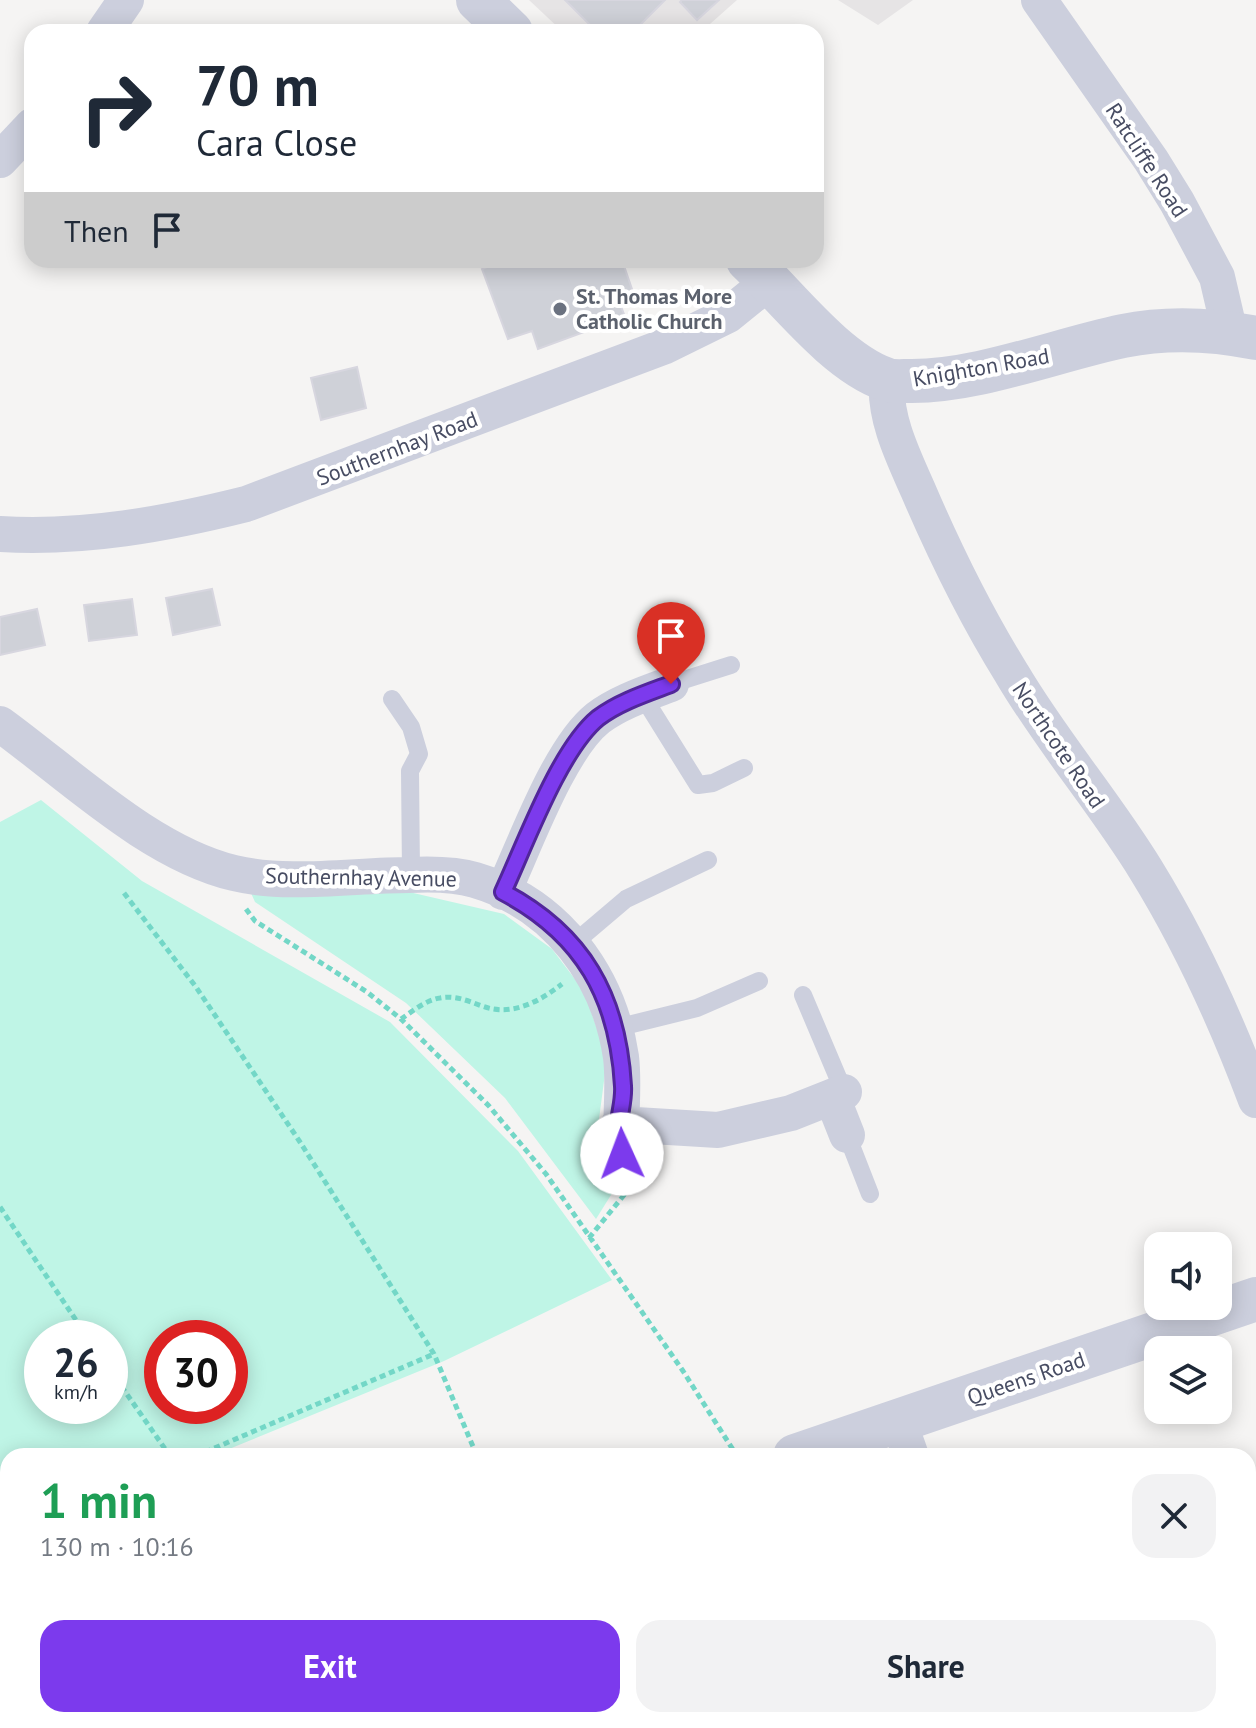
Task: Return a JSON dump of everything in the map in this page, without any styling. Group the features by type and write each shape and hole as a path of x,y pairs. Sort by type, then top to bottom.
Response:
{"street":[{"path":"110,24 126,0"},
{"path":"478,0 503,24"},
{"name":"Ratcliffe Road","path":"1039,0 1177,202 1217,277 1243,335"},
{"path":"0,160 24,134"},
{"name":"Knighton Road","path":"759,271 845,357 887,380 926,381 956,376 1057,355 1123,336 1157,331 1191,329 1243,335"},
{"name":"Southernhay Road","path":"0,534 26,536 111,531 184,520 246,504 663,347 728,315 759,271"},
{"name":"Northcote Road","path":"887,380 886,398 894,429 939,539 1012,675 1145,869 1228,1026 1256,1100"},
{"path":"503,892 574,744 598,719 656,690"},
{"name":"Southernhay Avenue","path":"0,724 131,824 187,855 235,874 274,878 411,874 476,880 532,907 581,954 604,995 616,1028 623,1092 620,1139"},
{"path":"620,1139 718,1130 791,1113 838,1095 847,1135"},
{"name":"Queens Road","path":"847,1448 905,1439 1256,1299"}],"lane":[{"path":"731,665 656,690 698,785 713,783 744,768"},
{"path":"392,699 411,727 419,754 410,771 411,874"},
{"path":"581,954 626,899 708,860"},
{"path":"616,1028 697,1008 759,981"},
{"path":"803,995 838,1095"},
{"path":"847,1135 870,1194"}],"path":[{"path":"235,874 244,906 255,921 367,992 401,1019 448,1063 518,1138 683,1371 732,1448"},
{"path":"124,893 196,987 300,1142 434,1354 474,1448"},
{"path":"401,1019 441,997 470,1001 495,1010 525,1007 547,995 581,954"},
{"path":"589,1238 624,1195 627,1171 620,1139"},
{"path":"0,1207 76,1320"},
{"path":"215,1448 434,1354"},
{"path":"128,1396 164,1448"}],"shaded area":[{"path":"529,0 737,0 710,24 554,24"},
{"path":"838,0 913,0 878,25"}],"green space":[{"path":"41,800 142,881 390,1022 518,1151 612,1280 444,1361 232,1448 0,1448 0,822"},
{"path":"409,892 504,914 552,949 584,991 607,1058 593,1165 621,1179 596,1219 505,1098 406,1003 255,902 251,893"}],"building":[{"path":"565,0 665,0 641,24 589,24"},
{"path":"719,0 697,20 680,2"},
{"name":"St. Thomas More Catholic Church","path":"625,268 634,295 619,301 625,317 538,349 532,331 508,339 482,269"},
{"path":"357,367 366,408 321,420 311,378"},
{"path":"212,589 220,625 173,635 166,598"},
{"path":"132,599 137,635 89,641 84,605"},
{"path":"37,609 45,645 0,655 0,617"}],"place":[{"name":"St. Thomas More Catholic Church","path":"560,309"}],"route":[{"path":"622,1154 619,1124 623,1092 621,1060 616,1028 604,995 588,964 573,944 532,907 503,892 574,744 598,719 625,703 671,684"}]}
